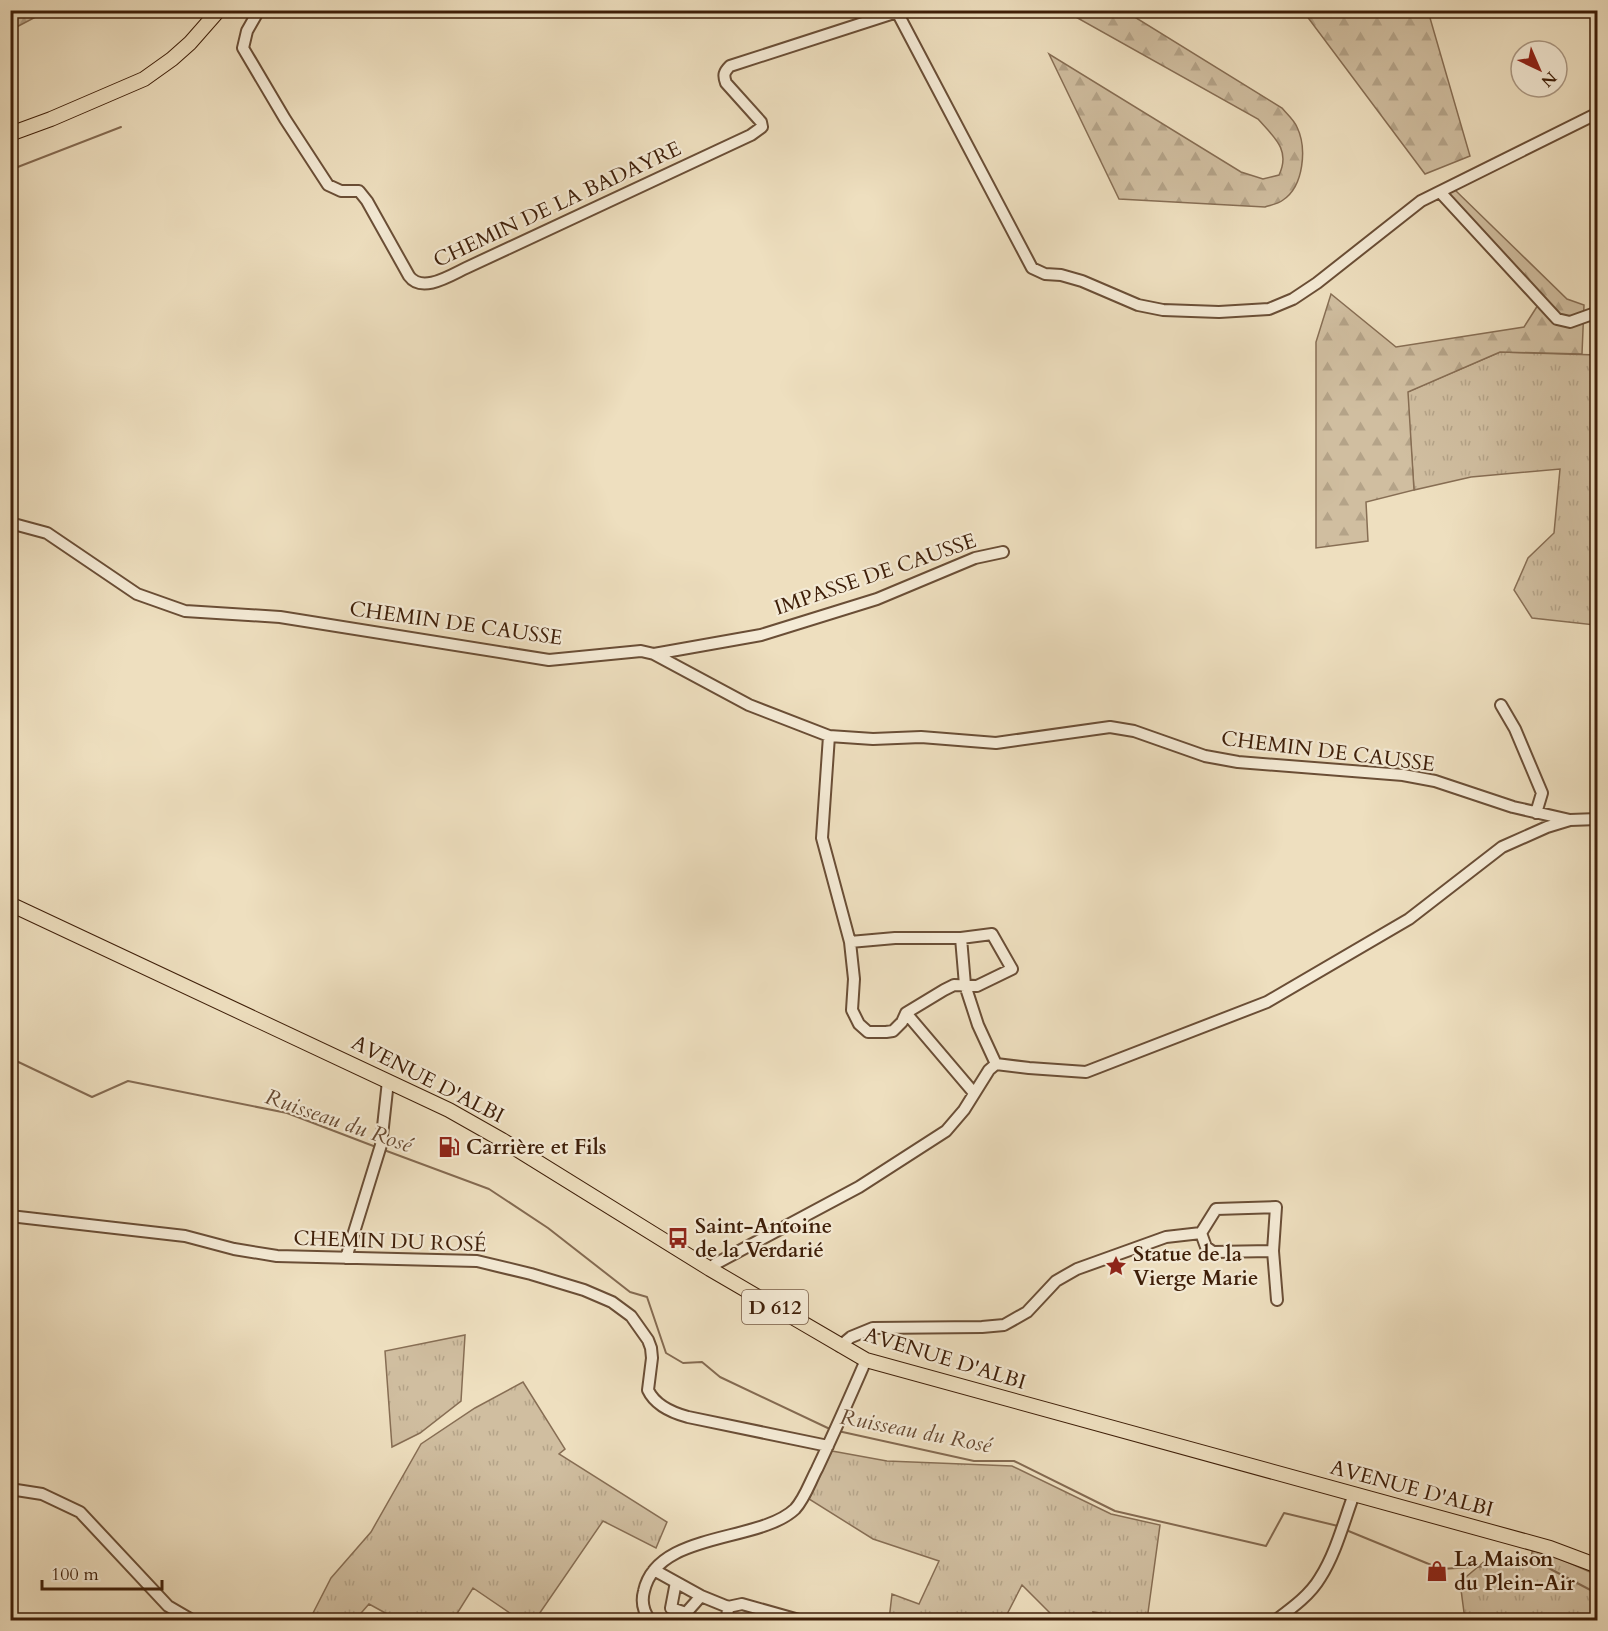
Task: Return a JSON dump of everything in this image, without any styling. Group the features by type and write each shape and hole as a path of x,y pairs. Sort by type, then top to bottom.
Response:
{"main road":[{"path":"10,134 144,79 190,43 219,10"},
{"name":"AVENUE D'ALBI","path":"10,904 449,1110 866,1360 1550,1548 1598,1566"}],"street":[{"name":"CHEMIN DE LA BADAYRE","path":"259,10 247,32 243,48 328,185 340,191 359,191 367,201 409,276 413,282 418,284 435,282 751,135 762,127 726,83 724,72 730,66 897,11"},
{"path":"897,11 1027,261 1037,272 1082,281 1138,305 1163,310 1219,312 1269,309 1293,299 1317,283 1421,201 1598,112"},
{"path":"1440,192 1557,319 1570,322 1598,312"},
{"name":"CHEMIN DE CAUSSE","path":"10,523 47,533 136,594 185,611 280,617 549,660 641,651 654,654 749,705 829,736 873,739 921,736 996,742 1110,727 1134,731 1205,756 1238,762 1403,775 1435,781 1513,807 1570,820"},
{"name":"IMPASSE DE CAUSSE","path":"654,654 760,635 877,599 975,558 1003,552"},
{"path":"1501,705 1515,729 1542,793 1536,813"},
{"path":"829,736 822,838 850,942 854,979 852,1010 859,1024 868,1032 892,1031 906,1014 954,985 976,986 1012,969 992,934 961,938 895,938 850,942"},
{"path":"711,1269 715,1264 859,1187 946,1131 964,1110 989,1070 996,1064 1040,1070 1086,1072 1267,1002 1409,919 1502,846 1570,820 1598,819"},
{"path":"961,938 965,985 978,1025 996,1064"},
{"path":"906,1014 974,1093"},
{"path":"346,1257 380,1148 388,1080"},
{"path":"1273,1251 1213,1251 1206,1247 1201,1233 1215,1209 1276,1208 1273,1251 1277,1300"},
{"name":"CHEMIN DU ROSÉ","path":"10,1216 185,1236 234,1249 277,1256 477,1261 512,1269 584,1290 623,1309 641,1329 651,1348 648,1390 667,1409 688,1417 828,1446"},
{"path":"840,1346 851,1337 868,1329 879,1327 1004,1325 1028,1312 1056,1281 1077,1269 1166,1237 1201,1233"},
{"path":"650,1620 643,1609 642,1596 645,1581 668,1558 686,1549 790,1514 801,1502 866,1360"},
{"path":"10,1489 42,1494 80,1512 168,1605 192,1620"},
{"path":"1276,1620 1296,1605 1320,1578 1354,1494"},
{"path":"654,1570 701,1596 728,1607 742,1605 762,1615 800,1620"},
{"path":"676,1582 671,1608 685,1616 701,1596"},
{"path":"728,1607 728,1620"}],"green space":[{"path":"11,10 47,10 47,11 11,30"},
{"path":"1065,11 1125,11 1282,108 1296,124 1302,145 1302,166 1290,194 1283,200 1265,207 1119,199 1049,54 1241,172 1263,179 1279,175 1283,158 1282,151 1275,138 1258,119"},
{"path":"1303,11 1428,11 1470,156 1425,174"},
{"path":"1454,189 1567,299 1584,305 1582,354 1500,352 1408,392 1414,490 1366,502 1368,541 1316,548 1316,342 1331,294 1396,347 1524,327 1538,305 1440,196"},
{"path":"1500,352 1597,355 1598,577 1595,625 1532,618 1514,590 1528,558 1554,533 1560,469 1471,477 1414,490 1407,392"},
{"path":"465,1335 461,1401 420,1433 392,1447 385,1351"},
{"path":"523,1382 565,1449 559,1454 667,1522 656,1548 603,1521 535,1620 520,1620 473,1588 453,1620 388,1620 389,1615 369,1604 355,1620 310,1619 331,1578 371,1532 421,1444 475,1408"},
{"path":"832,1451 887,1461 1012,1466 1111,1514 1160,1525 1147,1620 1093,1612 1094,1620 1057,1620 1022,1585 1004,1620 889,1620 892,1594 919,1604 939,1561 873,1539 809,1499"},
{"path":"1533,1547 1597,1575 1597,1620 1465,1620 1460,1582 1485,1561 1531,1558"}],"waterway":[{"path":"10,170 121,127"},
{"name":"Ruisseau du Rosé","path":"10,1058 92,1097 128,1081 287,1113 376,1147"},
{"name":"Ruisseau du Rosé","path":"384,1150 489,1189 548,1228 630,1292 647,1297 666,1353 683,1363 702,1362 720,1377 832,1430"},
{"name":"Ruisseau du Rosé","path":"838,1431 974,1461 1014,1461 1115,1511 1266,1546 1284,1513 1338,1526"},
{"name":"Ruisseau du Rosé","path":"1346,1530 1441,1569 1539,1563 1598,1594"}],"place":[{"name":"Carrière et Fils","path":"449,1147"},
{"name":"Saint-Antoine de la Verdarié","path":"678,1238"},
{"name":"Statue de la Vierge Marie","path":"1116,1266"},
{"name":"La Maison du Plein-Air","path":"1437,1571"}]}
